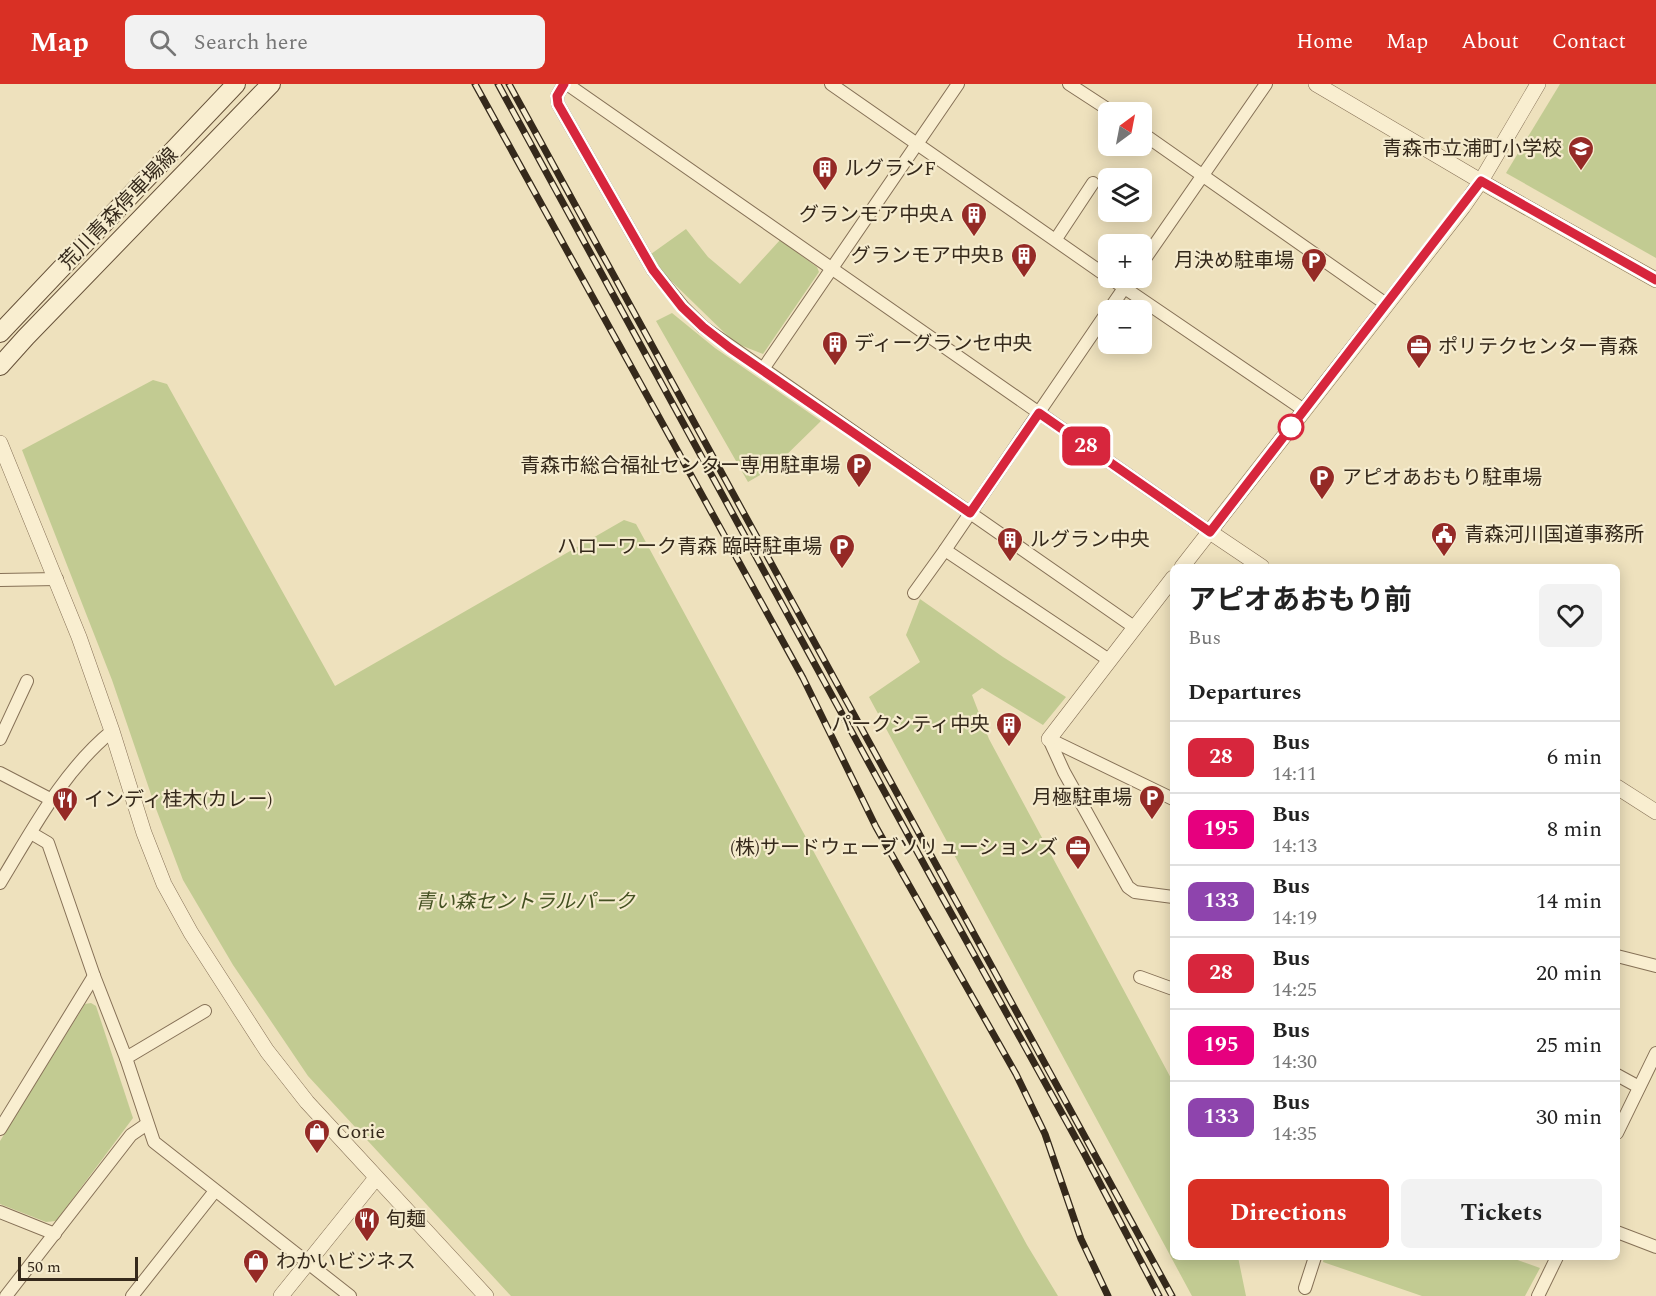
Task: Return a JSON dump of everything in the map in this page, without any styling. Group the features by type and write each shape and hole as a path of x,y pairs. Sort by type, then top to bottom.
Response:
{"main road":[{"name":"荒川青森停車場線","path":"0,333 236,84"},
{"name":"荒川青森停車場線","path":"0,366 271,84"}],"street":[{"path":"1134,627 703,327 682,307 653,270 558,104 557,96 566,84 1258,564"},
{"path":"831,84 1098,269"},
{"path":"763,369 958,84"},
{"path":"1069,84 1098,103"},
{"path":"1152,249 1266,84"},
{"path":"1316,84 1656,280"},
{"path":"1184,564 1481,181 1538,84"},
{"path":"1152,140 1386,304"},
{"path":"1056,239 1093,183"},
{"path":"1135,288 1304,410"},
{"path":"914,593 1098,327"},
{"path":"0,443 57,579 112,730 144,833 164,884 191,933 267,1051 307,1102 486,1296"},
{"path":"945,550 1109,660"},
{"path":"0,580 57,579"},
{"path":"1049,739 1170,582"},
{"path":"0,739 27,681"},
{"path":"0,883 52,800 87,753 112,730"},
{"path":"1049,739 1170,798"},
{"path":"1049,739 1064,772 1128,887 1135,892 1170,897"},
{"path":"0,773 52,800"},
{"path":"1620,789 1656,812"},
{"path":"31,833 48,843 94,976 126,1058 153,1142 350,1296"},
{"path":"1620,957 1656,966"},
{"path":"0,1130 94,976"},
{"path":"1140,977 1170,988"},
{"path":"126,1058 205,1011"},
{"path":"1620,1127 1656,1053"},
{"path":"1620,1077 1639,1087"},
{"path":"6,1296 131,1135 147,1124"},
{"path":"281,1296 376,1178"},
{"path":"132,1296 215,1191"},
{"path":"0,1212 55,1234"},
{"path":"1620,1233 1656,1247"},
{"path":"1305,1288 1314,1260"},
{"path":"1538,1296 1556,1260"}],"green space":[{"name":"青森市立浦町小学校","path":"1560,84 1656,84 1656,258 1506,173"},
{"path":"686,229 708,257 740,284 780,240 817,267 819,272 763,354 735,343 663,273 651,254"},
{"path":"672,313 715,348 821,421 774,467 748,482 656,321"},
{"name":"青い森セントラルパーク","path":"153,380 167,384 335,686 624,520 636,524 1027,1245 1058,1296 511,1296 308,1076 233,965 183,880 112,680 22,450"},
{"path":"920,599 1003,657 1066,697 1043,725 982,688 972,695 989,739 1170,1076 1170,1255 869,697 920,662 906,635"},
{"path":"91,1003 96,1006 133,1118 56,1221 46,1222 0,1204 0,1141 85,1004"},
{"path":"1173,1260 1239,1260 1246,1296 1192,1296"},
{"path":"1323,1260 1517,1260 1540,1268 1525,1296 1422,1296 1323,1262"}],"railway":[{"path":"475,84 803,678 876,827 1016,1074 1045,1134 1081,1239 1108,1296"},
{"path":"498,84 1084,1153 1159,1296"},
{"path":"509,84 1172,1296"}],"bus line":[{"name":"28","path":"564,84 557,96 558,104 653,270 682,307 730,348 970,513 1039,413 1210,532 1481,181 1656,280"}],"place":[{"name":"青森市立浦町小学校","path":"1581,172"},
{"name":"ルグランF","path":"825,192"},
{"name":"グランモア中央A","path":"974,238"},
{"name":"グランモア中央B","path":"1024,279"},
{"name":"月決め駐車場","path":"1314,284"},
{"name":"ディーグランセ中央","path":"835,367"},
{"name":"ポリテクセンター青森","path":"1419,370"},
{"name":"青森市総合福祉センター専用駐車場","path":"859,489"},
{"name":"アピオあおもり駐車場","path":"1322,501"},
{"name":"青森河川国道事務所","path":"1444,558"},
{"name":"ルグラン中央","path":"1010,563"},
{"name":"ハローワーク青森 臨時駐車場","path":"842,570"},
{"name":"パークシティ中央","path":"1009,748"},
{"name":"月極駐車場","path":"1152,821"},
{"name":"インディ桂木(カレー)","path":"65,823"},
{"name":"(株)サードウェーブソリューションズ","path":"1078,871"},
{"name":"Corie","path":"317,1155"},
{"name":"旬麺","path":"367,1243"},
{"name":"わかいビジネス","path":"256,1285"}]}
